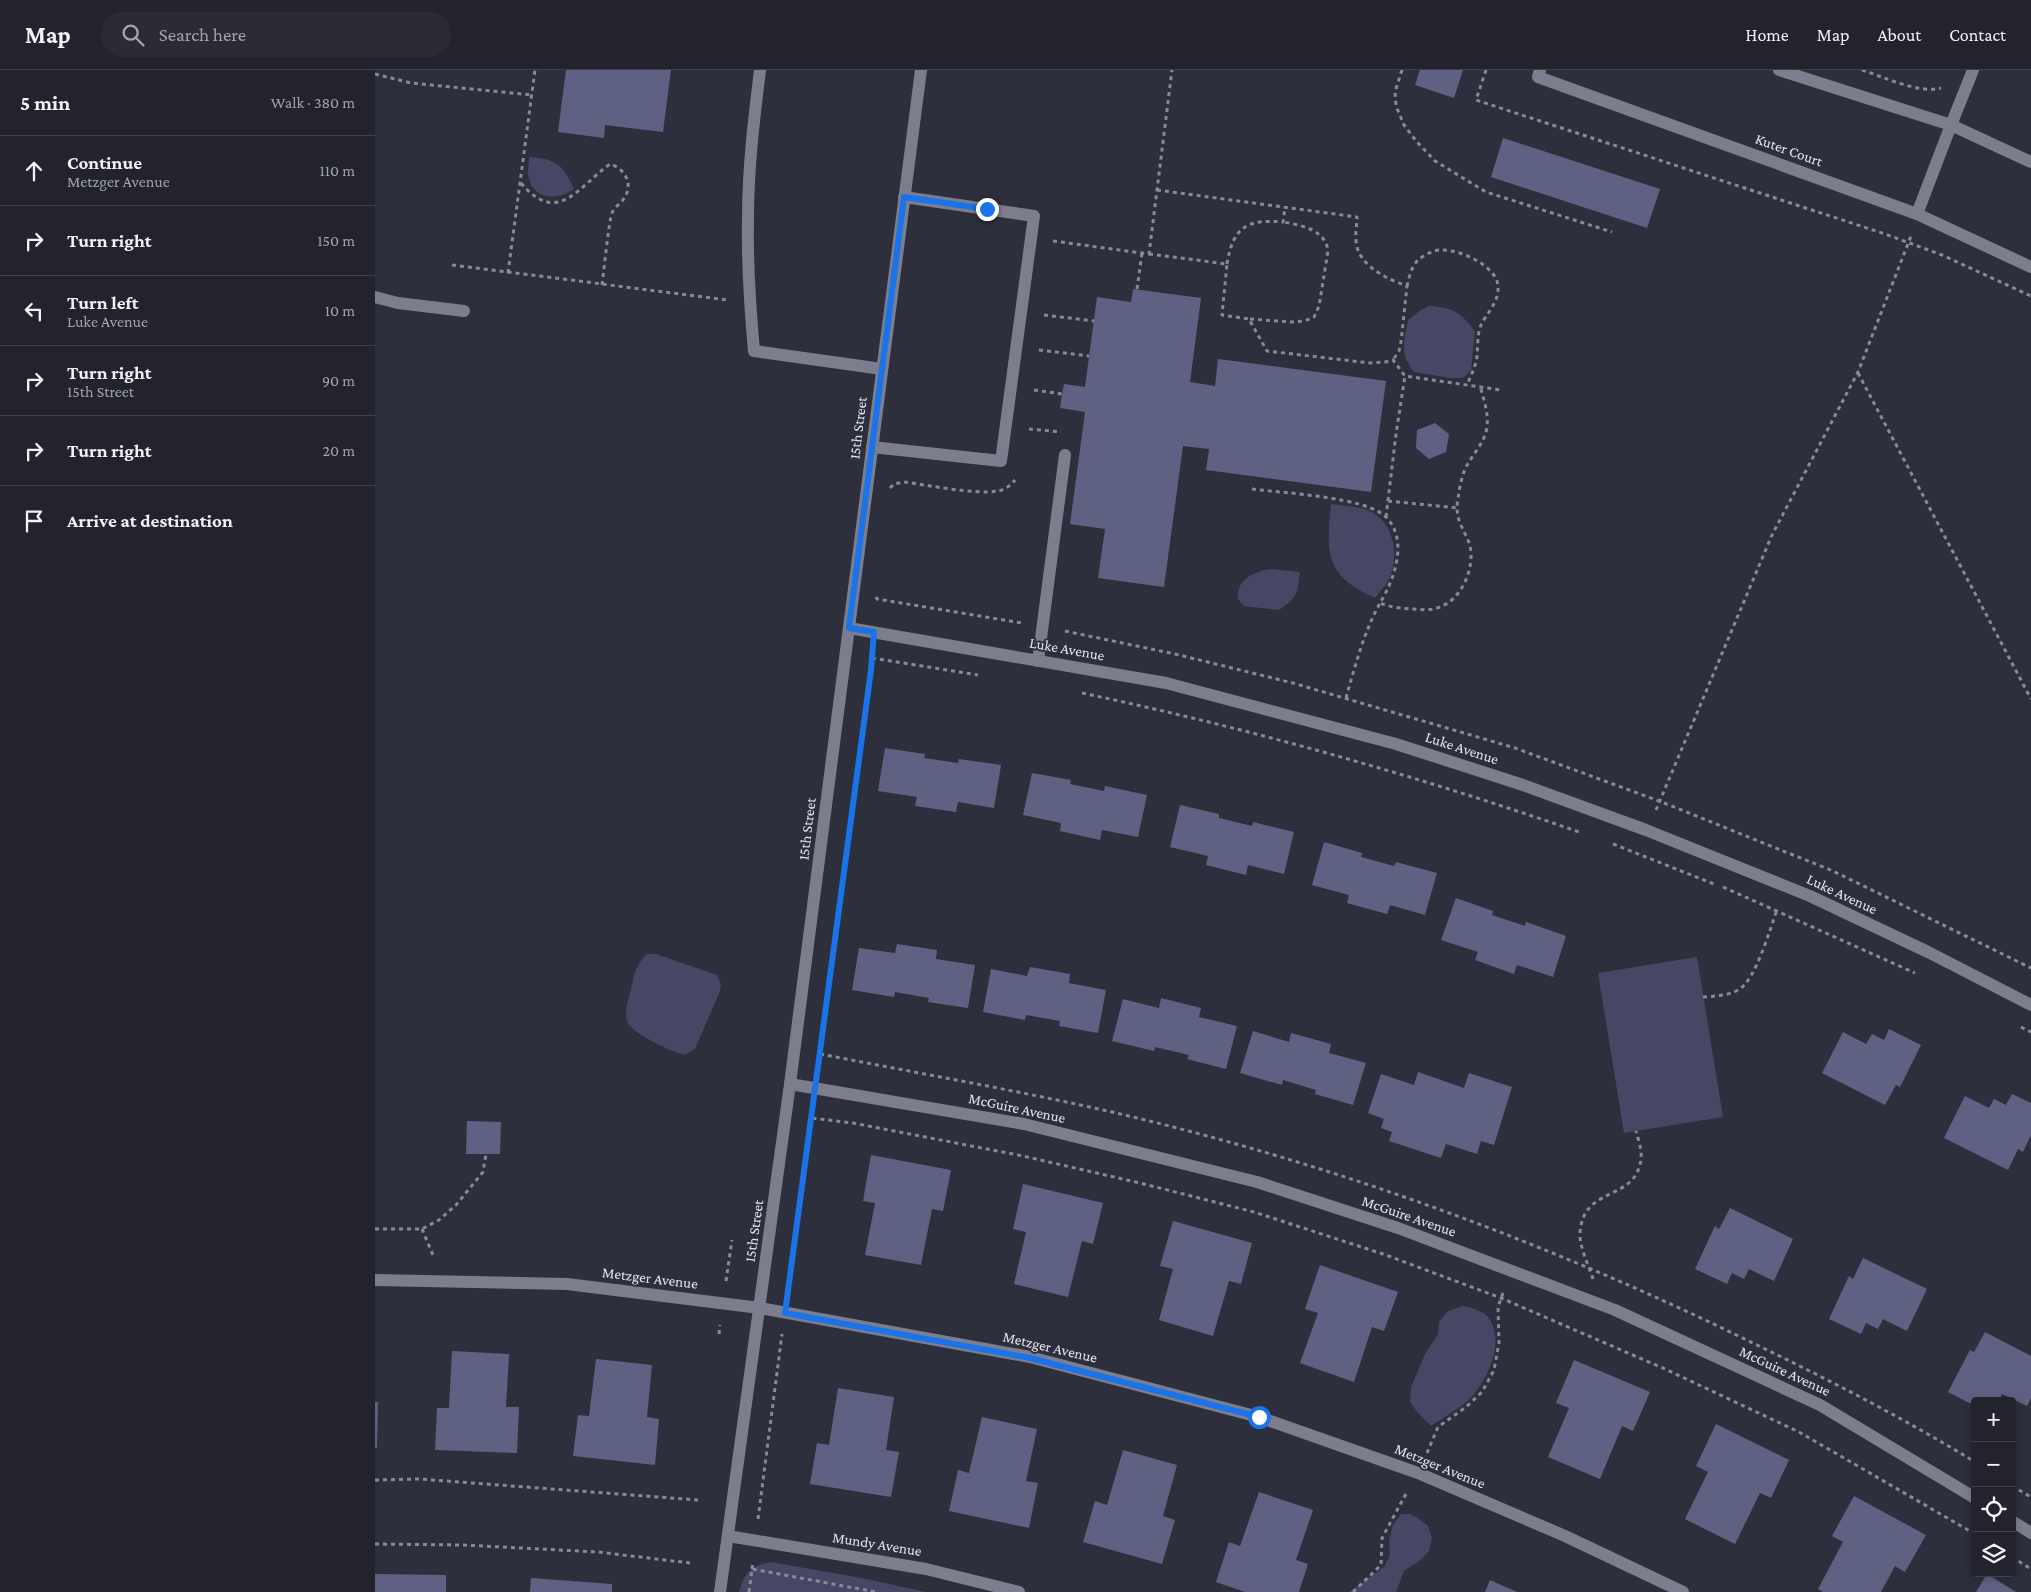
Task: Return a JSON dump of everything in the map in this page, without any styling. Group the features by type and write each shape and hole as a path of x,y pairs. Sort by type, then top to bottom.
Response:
{"street":[{"path":"760,70 751,145 748,218 749,293 754,351 882,369"},
{"name":"15th Street","path":"720,1592 790,1084 921,70"},
{"name":"Kuter Court","path":"1540,70 1538,77 1917,214 2031,267"},
{"path":"1779,70 1951,125 2031,162"},
{"path":"1917,214 1973,70"},
{"path":"872,447 1001,462 1034,216 904,197"},
{"path":"375,297 398,303 464,312"},
{"path":"1038,661 1065,456"},
{"name":"Luke Avenue","path":"849,628 1166,683 1396,744 1520,784 1646,830 1786,887 1928,952 2031,1006"},
{"name":"McGuire Avenue","path":"790,1084 1024,1124 1257,1182 1398,1228 1601,1305 1820,1405 1971,1496"},
{"name":"Metzger Avenue","path":"375,1280 567,1284 760,1308 1039,1360 1259,1417 1419,1473 1565,1536 1683,1592"},
{"path":"2016,1524 2031,1533"},
{"name":"Mundy Avenue","path":"728,1536 926,1569 1019,1592"}],"path":[{"path":"508,273 535,70"},
{"path":"1149,254 1172,70"},
{"path":"1402,70 1395,92 1396,106 1404,124 1417,142 1435,161 1486,192 1611,232"},
{"path":"1486,70 1476,100 1909,243 1942,255 2031,296"},
{"path":"1862,70 1921,89 1934,90 1941,88 1945,83"},
{"path":"375,74 411,83 532,95"},
{"path":"521,183 530,195 553,204 565,201 611,164 620,167 625,174 627,185 625,197 612,212 601,285"},
{"path":"1157,190 1357,217 1356,244 1362,257 1374,270 1386,278 1407,286"},
{"path":"1283,222 1285,208"},
{"path":"1646,830 1772,535 1858,372 1909,243 1917,214"},
{"path":"1254,222 1283,222 1302,226 1323,236 1327,242 1329,250 1319,306 1314,317 1305,321 1222,316 1227,264 1235,235 1244,226 1254,222"},
{"path":"1052,250 1053,241 1227,264"},
{"path":"1249,319 1267,351 1370,363 1393,360 1399,351 1401,342 1407,286 1417,261 1427,254 1441,250 1463,255 1491,270 1498,286 1497,297 1481,326 1477,358 1467,385"},
{"path":"1137,289 1142,253"},
{"path":"452,265 728,301 727,292"},
{"path":"1043,324 1045,306"},
{"path":"1044,315 1094,321"},
{"path":"1038,358 1040,341"},
{"path":"1039,350 1089,356"},
{"path":"1393,360 1405,376 1501,390"},
{"path":"1858,372 2031,699"},
{"path":"1386,517 1405,376"},
{"path":"1035,382 1034,390 1062,394"},
{"path":"1380,603 1403,608 1437,608 1457,596 1463,585 1469,570 1471,554 1457,518 1457,508 1464,473 1486,431 1487,419 1480,386"},
{"path":"1028,436 1029,428 1064,433"},
{"path":"886,492 894,484 903,482 982,491 999,491 1011,485 1020,474"},
{"path":"1253,489 1359,504 1373,509 1386,517 1394,529 1397,560 1394,576 1374,614 1359,654 1346,698"},
{"path":"1388,501 1457,508"},
{"path":"749,1592 872,658 877,599 875,594"},
{"path":"877,599 1042,626 1175,654 1346,698 1515,748 1659,801 1833,871 2031,968"},
{"path":"872,658 980,676"},
{"path":"1077,692 1176,713 1341,756 1491,801 1584,834"},
{"path":"1612,844 1777,910 1916,974"},
{"path":"1703,997 1730,994 1740,989 1750,979 1786,887"},
{"path":"2013,1023 2031,1032"},
{"path":"811,1118 853,1123 1023,1156 1141,1183 1245,1210 1383,1254 1501,1298 1665,1369 1799,1432 1972,1532"},
{"path":"1601,1305 1579,1236 1582,1220 1589,1208 1599,1199 1623,1188 1634,1180 1639,1170 1641,1156 1636,1131"},
{"path":"375,1229 422,1229 439,1220 473,1186 483,1172 486,1154"},
{"path":"422,1229 433,1254 432,1281"},
{"path":"1353,1592 1381,1564 1382,1538 1395,1510 1419,1473 1438,1427 1466,1407 1482,1392 1494,1370 1499,1342 1498,1307 1512,1271"},
{"path":"375,1480 419,1479 698,1500"},
{"path":"2014,1487 2031,1497"},
{"path":"375,1544 463,1545 598,1552 690,1563"},
{"path":"2016,1560 2031,1569"},
{"path":"752,1569 876,1592"}],"shaded area":[{"path":"529,157 546,159 557,164 562,168 574,189 560,196 552,197 539,193 530,182 528,174"},
{"path":"1429,306 1456,312 1466,320 1475,332 1471,370 1463,378 1414,372 1406,359 1404,342 1408,320"},
{"path":"1331,504 1365,509 1378,516 1385,523 1393,541 1394,560 1388,582 1375,598 1346,581 1332,562 1329,537"},
{"path":"1270,569 1300,572 1297,590 1293,598 1279,610 1244,606 1238,599 1238,592 1243,582 1258,572"},
{"path":"647,954 656,954 717,975 721,984 720,991 695,1049 685,1055 646,1038 628,1023 626,1010 635,974 640,962"},
{"path":"1697,957 1723,1117 1624,1133 1598,973"},
{"path":"1463,1306 1479,1311 1488,1317 1495,1335 1493,1356 1486,1376 1471,1397 1431,1426 1410,1402 1411,1387 1425,1354 1438,1334 1439,1322 1448,1311"},
{"path":"1401,1514 1410,1514 1428,1526 1432,1538 1429,1551 1421,1560 1404,1571 1396,1592 1349,1592 1384,1567 1390,1555 1389,1540 1393,1525"},
{"path":"771,1562 926,1592 739,1592 749,1571"}],"building":[{"path":"566,70 671,70 663,132 605,125 604,138 558,132"},
{"path":"1420,70 1463,70 1454,98 1415,85"},
{"path":"1503,138 1660,189 1647,228 1491,177"},
{"path":"1133,289 1201,298 1190,382 1215,386 1218,359 1386,381 1371,492 1206,470 1209,449 1183,446 1164,587 1098,578 1105,529 1070,524 1085,412 1060,408 1064,384 1085,387 1097,297 1131,302"},
{"path":"1435,423 1449,434 1446,452 1429,459 1416,448 1417,430"},
{"path":"885,748 925,754 924,758 958,763 959,759 1001,765 994,808 958,802 956,812 915,806 917,797 878,791"},
{"path":"1032,773 1071,780 1070,784 1104,791 1105,786 1147,795 1138,837 1102,830 1100,840 1060,831 1061,823 1023,815"},
{"path":"1180,805 1219,814 1219,818 1252,826 1253,822 1294,832 1284,874 1248,865 1246,875 1206,865 1208,856 1170,847"},
{"path":"1324,842 1362,853 1361,857 1394,866 1396,862 1437,873 1425,915 1390,905 1387,914 1347,903 1349,895 1312,885"},
{"path":"1456,898 1493,911 1492,915 1525,926 1526,922 1566,936 1553,977 1517,965 1514,974 1475,960 1478,952 1441,940"},
{"path":"897,944 937,950 936,959 975,965 968,1008 928,1002 929,998 895,992 894,997 852,990 859,948 895,953"},
{"path":"1030,967 1070,974 1069,983 1106,990 1098,1033 1059,1026 1060,1021 1026,1015 1025,1020 983,1012 991,969 1027,976"},
{"path":"1161,998 1201,1008 1199,1017 1237,1026 1226,1069 1187,1059 1189,1055 1155,1047 1154,1051 1112,1041 1123,999 1159,1008"},
{"path":"1889,1029 1921,1045 1900,1087 1896,1085 1885,1105 1822,1073 1843,1032 1866,1044 1872,1034 1884,1040"},
{"path":"1253,1031 1289,1042 1291,1033 1331,1044 1329,1053 1366,1063 1353,1105 1315,1094 1316,1090 1283,1080 1282,1085 1240,1073"},
{"path":"1418,1072 1464,1088 1469,1073 1512,1087 1494,1145 1481,1141 1477,1154 1446,1144 1441,1158 1389,1141 1392,1132 1381,1128 1384,1119 1368,1113 1381,1074 1414,1085"},
{"path":"2012,1094 2031,1103 2031,1135 2023,1152 2018,1149 2008,1170 1944,1138 1965,1096 1989,1108 1994,1099 2006,1105"},
{"path":"467,1121 501,1122 500,1154 466,1154"},
{"path":"871,1155 951,1170 943,1211 932,1209 921,1265 865,1255 875,1203 863,1201"},
{"path":"1023,1184 1103,1203 1093,1244 1082,1241 1068,1297 1014,1284 1026,1232 1013,1229"},
{"path":"1730,1208 1793,1239 1774,1281 1749,1269 1744,1279 1732,1273 1727,1284 1695,1269 1715,1226 1719,1229"},
{"path":"1173,1221 1252,1243 1241,1284 1229,1281 1213,1336 1159,1320 1173,1269 1160,1266"},
{"path":"1863,1258 1927,1289 1907,1331 1883,1319 1878,1329 1866,1323 1861,1334 1829,1319 1849,1276 1853,1279"},
{"path":"1320,1265 1398,1292 1384,1331 1372,1327 1354,1382 1300,1363 1318,1313 1305,1309"},
{"path":"1985,1332 2031,1356 2031,1398 2027,1406 2016,1401 2016,1397 2008,1397 2002,1394 2001,1397 1971,1397 1971,1404 1948,1392 1970,1350 1974,1352"},
{"path":"452,1351 509,1354 506,1407 519,1407 517,1453 435,1450 437,1408 449,1408"},
{"path":"596,1359 652,1365 647,1417 659,1419 655,1465 573,1456 578,1415 589,1416"},
{"path":"1574,1360 1650,1392 1633,1431 1622,1426 1600,1479 1548,1457 1569,1408 1556,1403"},
{"path":"838,1388 894,1397 886,1450 899,1452 891,1497 810,1484 817,1443 829,1445"},
{"path":"375,1402 378,1402 377,1448 375,1448"},
{"path":"982,1417 1037,1429 1026,1481 1038,1483 1029,1528 949,1511 958,1470 969,1473"},
{"path":"1716,1424 1789,1460 1771,1498 1760,1493 1735,1544 1685,1519 1708,1472 1696,1466"},
{"path":"1123,1450 1177,1465 1163,1516 1175,1520 1162,1564 1083,1542 1095,1501 1107,1505"},
{"path":"1259,1492 1313,1510 1296,1560 1308,1564 1299,1592 1245,1592 1216,1582 1229,1542 1240,1546"},
{"path":"1854,1496 1926,1535 1905,1572 1895,1566 1881,1592 1823,1592 1818,1589 1843,1542 1832,1536"},
{"path":"375,1574 446,1575 446,1592 375,1592"},
{"path":"1985,1577 1992,1577 2016,1592 1976,1592"},
{"path":"531,1578 612,1584 612,1592 530,1592"},
{"path":"1490,1580 1517,1592 1485,1592"}],"route":[{"path":"987,209 904,197 849,628 874,632 871,670 785,1313 1030,1358 1259,1417"}]}
